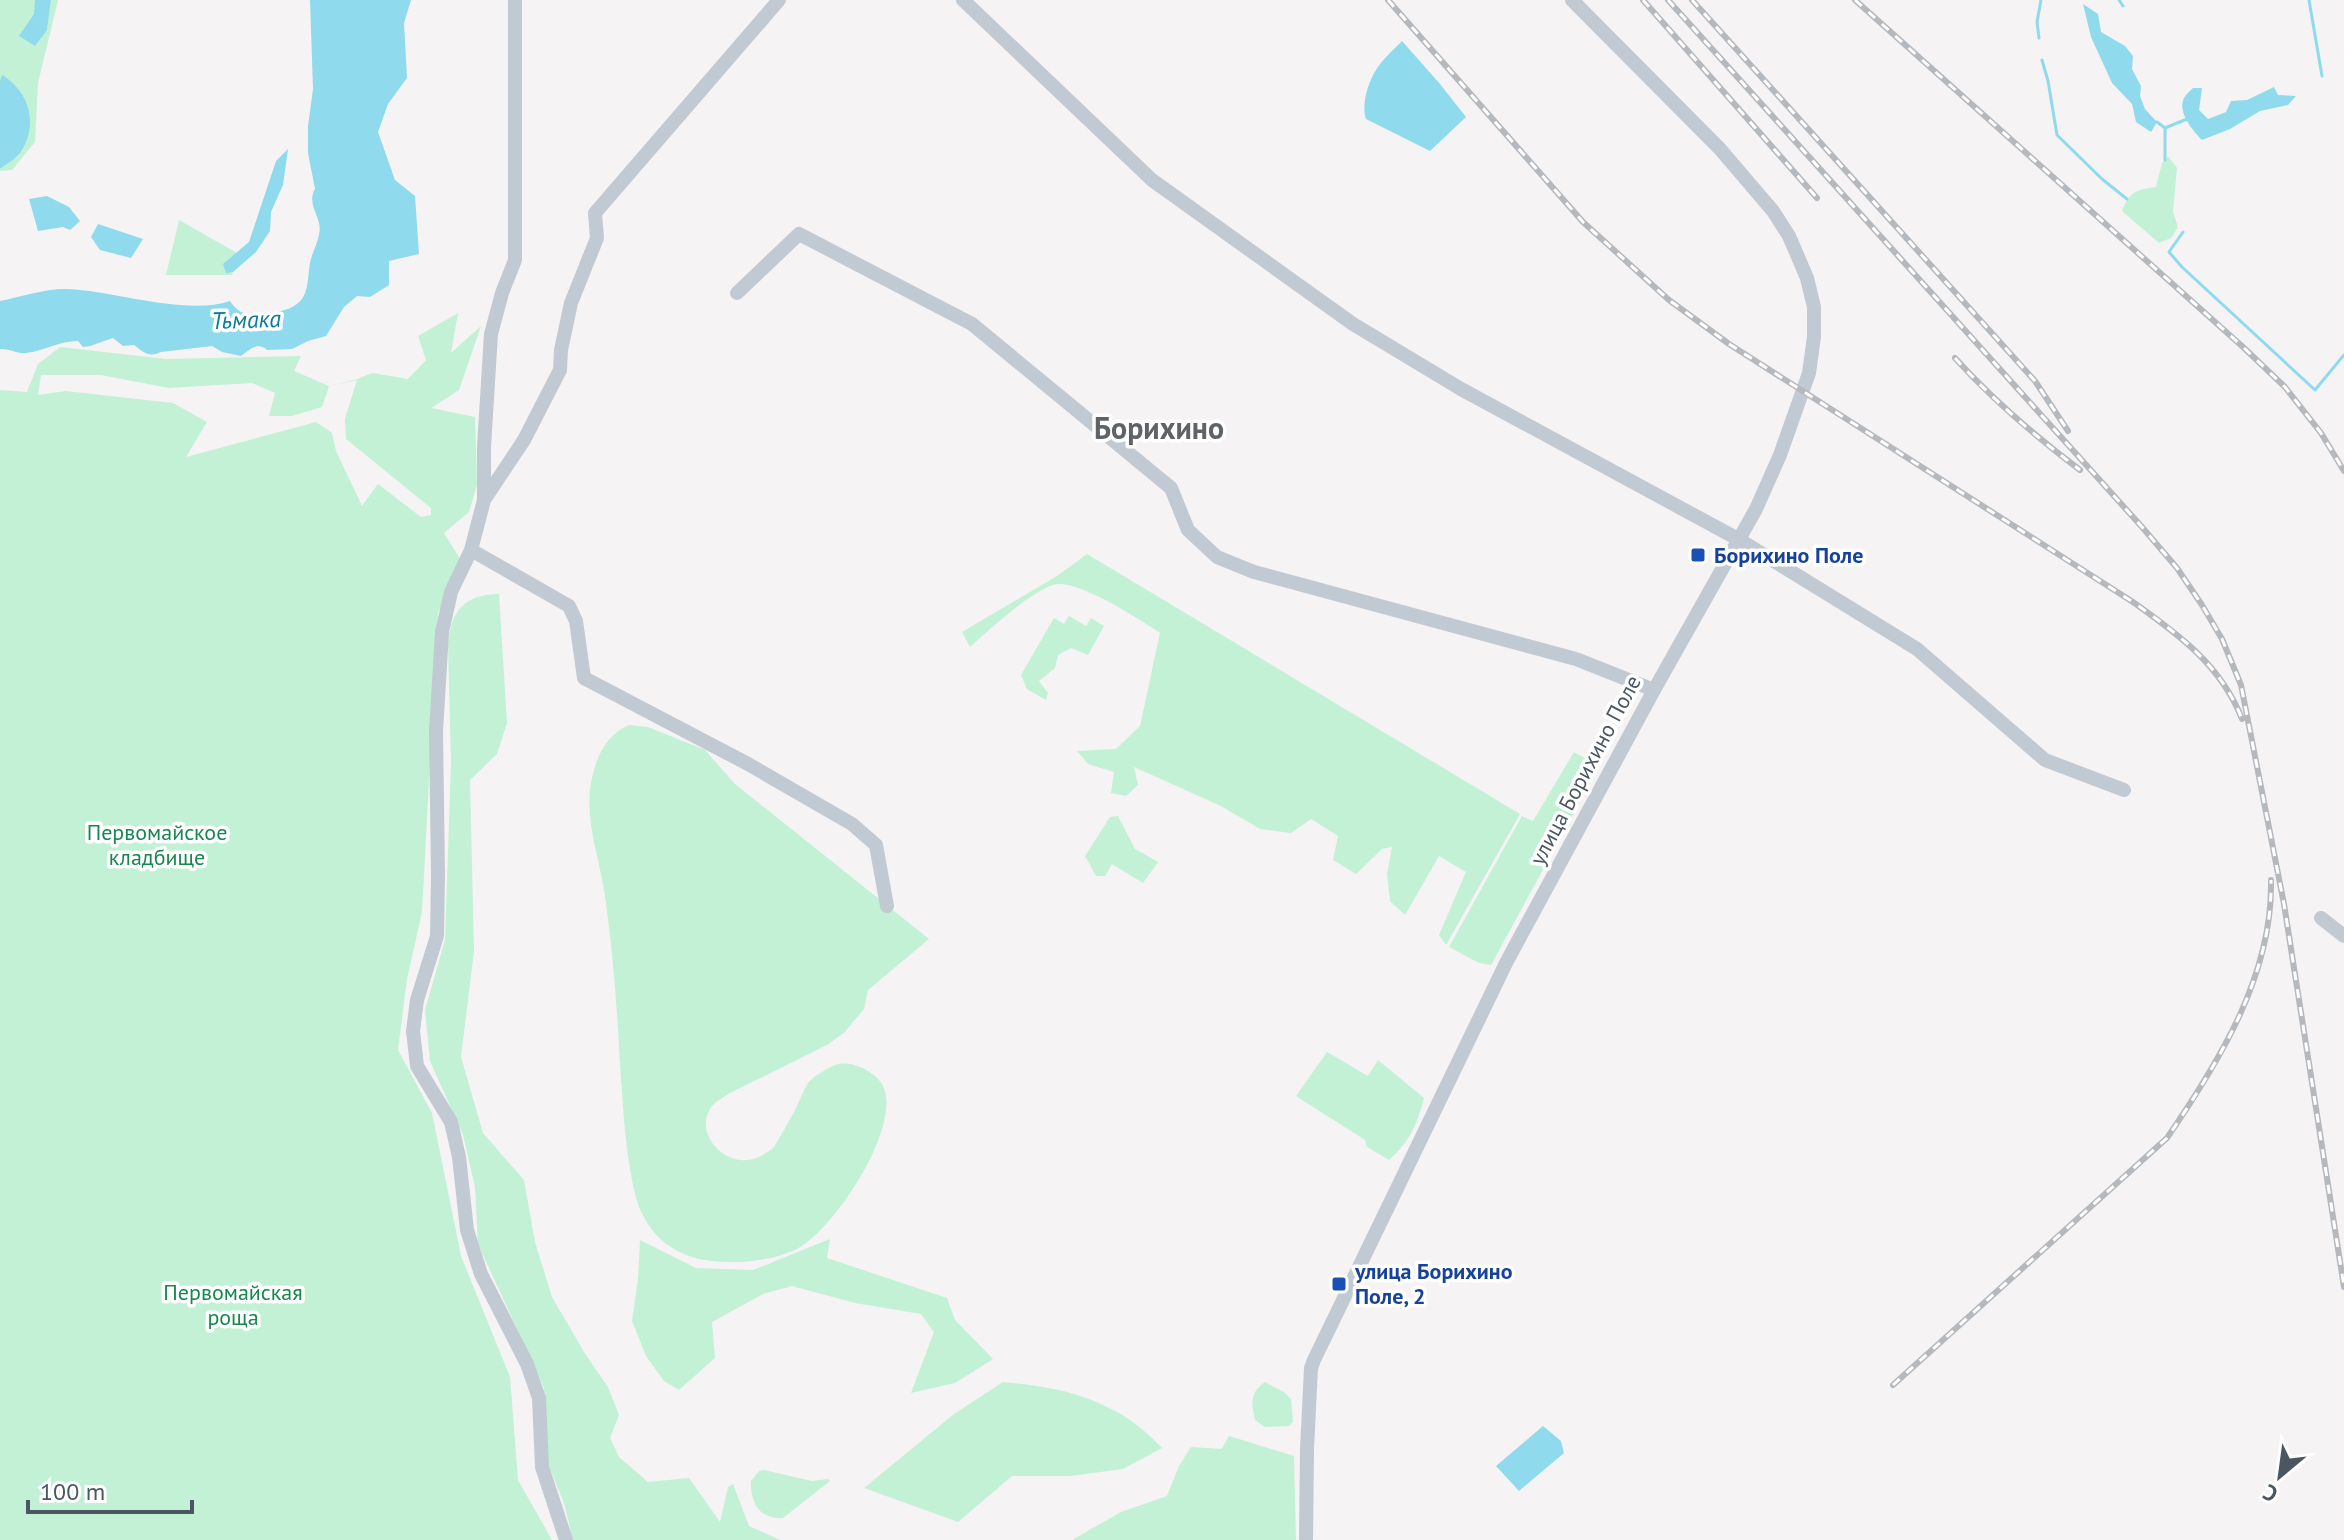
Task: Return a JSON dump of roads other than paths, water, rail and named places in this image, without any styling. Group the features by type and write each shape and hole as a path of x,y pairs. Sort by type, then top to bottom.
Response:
{"street":[{"path":"515,0 515,260 491,334 484,500 471,550 451,592 442,632 436,731 437,936 417,1000 413,1031 417,1066 451,1122 459,1157 467,1230 481,1274 527,1364 539,1398 542,1467 566,1540"},
{"path":"484,500 524,440 560,370 571,303 597,238 595,213 779,0"},
{"path":"963,0 1152,180 1353,324 1461,389 1738,539 1917,649 2045,760 2124,790"},
{"name":"улица Борихино Поле","path":"1306,1540 1307,1449 1314,1360 1507,961 1756,509 1780,455 1809,373 1815,321 1811,291 1789,236 1773,211 1720,149 1572,0"},
{"path":"737,293 799,234 972,324 1171,488 1188,530 1217,557 1254,572 1576,659 1654,690"},
{"path":"471,550 569,606 576,621 584,678 748,764 852,824 876,845 887,906"},
{"path":"2321,918 2344,936"}],"water":[{"path":"35,0 51,0 47,30 35,46 19,36 34,14"},
{"name":"Тьмака","path":"310,0 411,0 404,23 407,78 388,104 378,132 395,180 415,196 419,254 389,261 389,285 370,297 357,296 344,307 326,336 292,349 267,350 257,346 241,356 222,352 212,346 150,354 134,345 123,346 113,338 83,347 78,341 71,341 26,353 0,349 0,301 52,290 87,291 193,306 230,301 239,311 251,314 282,311 299,302 306,290 320,228 312,202 315,189 308,153 313,89"},
{"path":"2083,4 2098,14 2101,32 2125,46 2133,56 2132,69 2141,86 2140,96 2145,109 2157,122 2151,132 2136,122 2132,104 2112,83 2091,37"},
{"path":"1402,41 1466,117 1430,151 1366,119 1365,101 1373,75"},
{"path":"2,75 19,90 29,110 30,120 26,142 20,153 0,169 0,81"},
{"path":"2274,87 2278,95 2296,96 2288,105 2260,111 2230,129 2202,140 2184,115 2182,103 2193,88 2202,88 2199,110 2208,119 2226,112 2231,101 2247,100"},
{"path":"288,149 283,185 271,212 270,231 256,252 233,272 226,273 223,264 249,242 276,161"},
{"path":"47,196 69,207 80,221 70,230 63,227 38,231 29,199"},
{"path":"98,224 143,239 131,258 100,250 91,237"},
{"path":"1543,1426 1561,1441 1564,1453 1519,1491 1496,1466"}],"waterway":[{"path":"2039,38 2037,22 2041,0"},
{"path":"2119,0 2123,6"},
{"path":"2309,0 2322,76"},
{"path":"2042,60 2057,135 2127,199"},
{"path":"2165,128 2187,119"},
{"path":"2157,122 2165,128 2165,160"},
{"path":"2183,232 2169,252 2315,390 2344,355"}],"railway":[{"path":"1388,0 1583,222 1669,300 1729,344 2150,614 2182,639 2210,667 2242,719"},
{"path":"1643,0 1817,198"},
{"path":"1668,0 2142,527 2177,568 2222,639 2241,685 2284,904 2344,1287"},
{"path":"1692,0 2035,381 2068,431"},
{"path":"1855,0 2285,387 2321,433 2344,471"},
{"path":"1955,358 2015,417 2080,470"},
{"path":"1893,1385 2167,1138 2223,1048 2253,983 2263,950 2271,880"}],"place":[{"name":"Борихино Поле","path":"1698,555"},
{"name":"улица Борихино Поле, 2","path":"1339,1284"}],"district":[{"name":"Борихино","path":"1159,429"}],"park label":[{"name":"Первомайское кладбище","path":"157,844"},
{"name":"Первомайская роща","path":"233,1304"}]}
